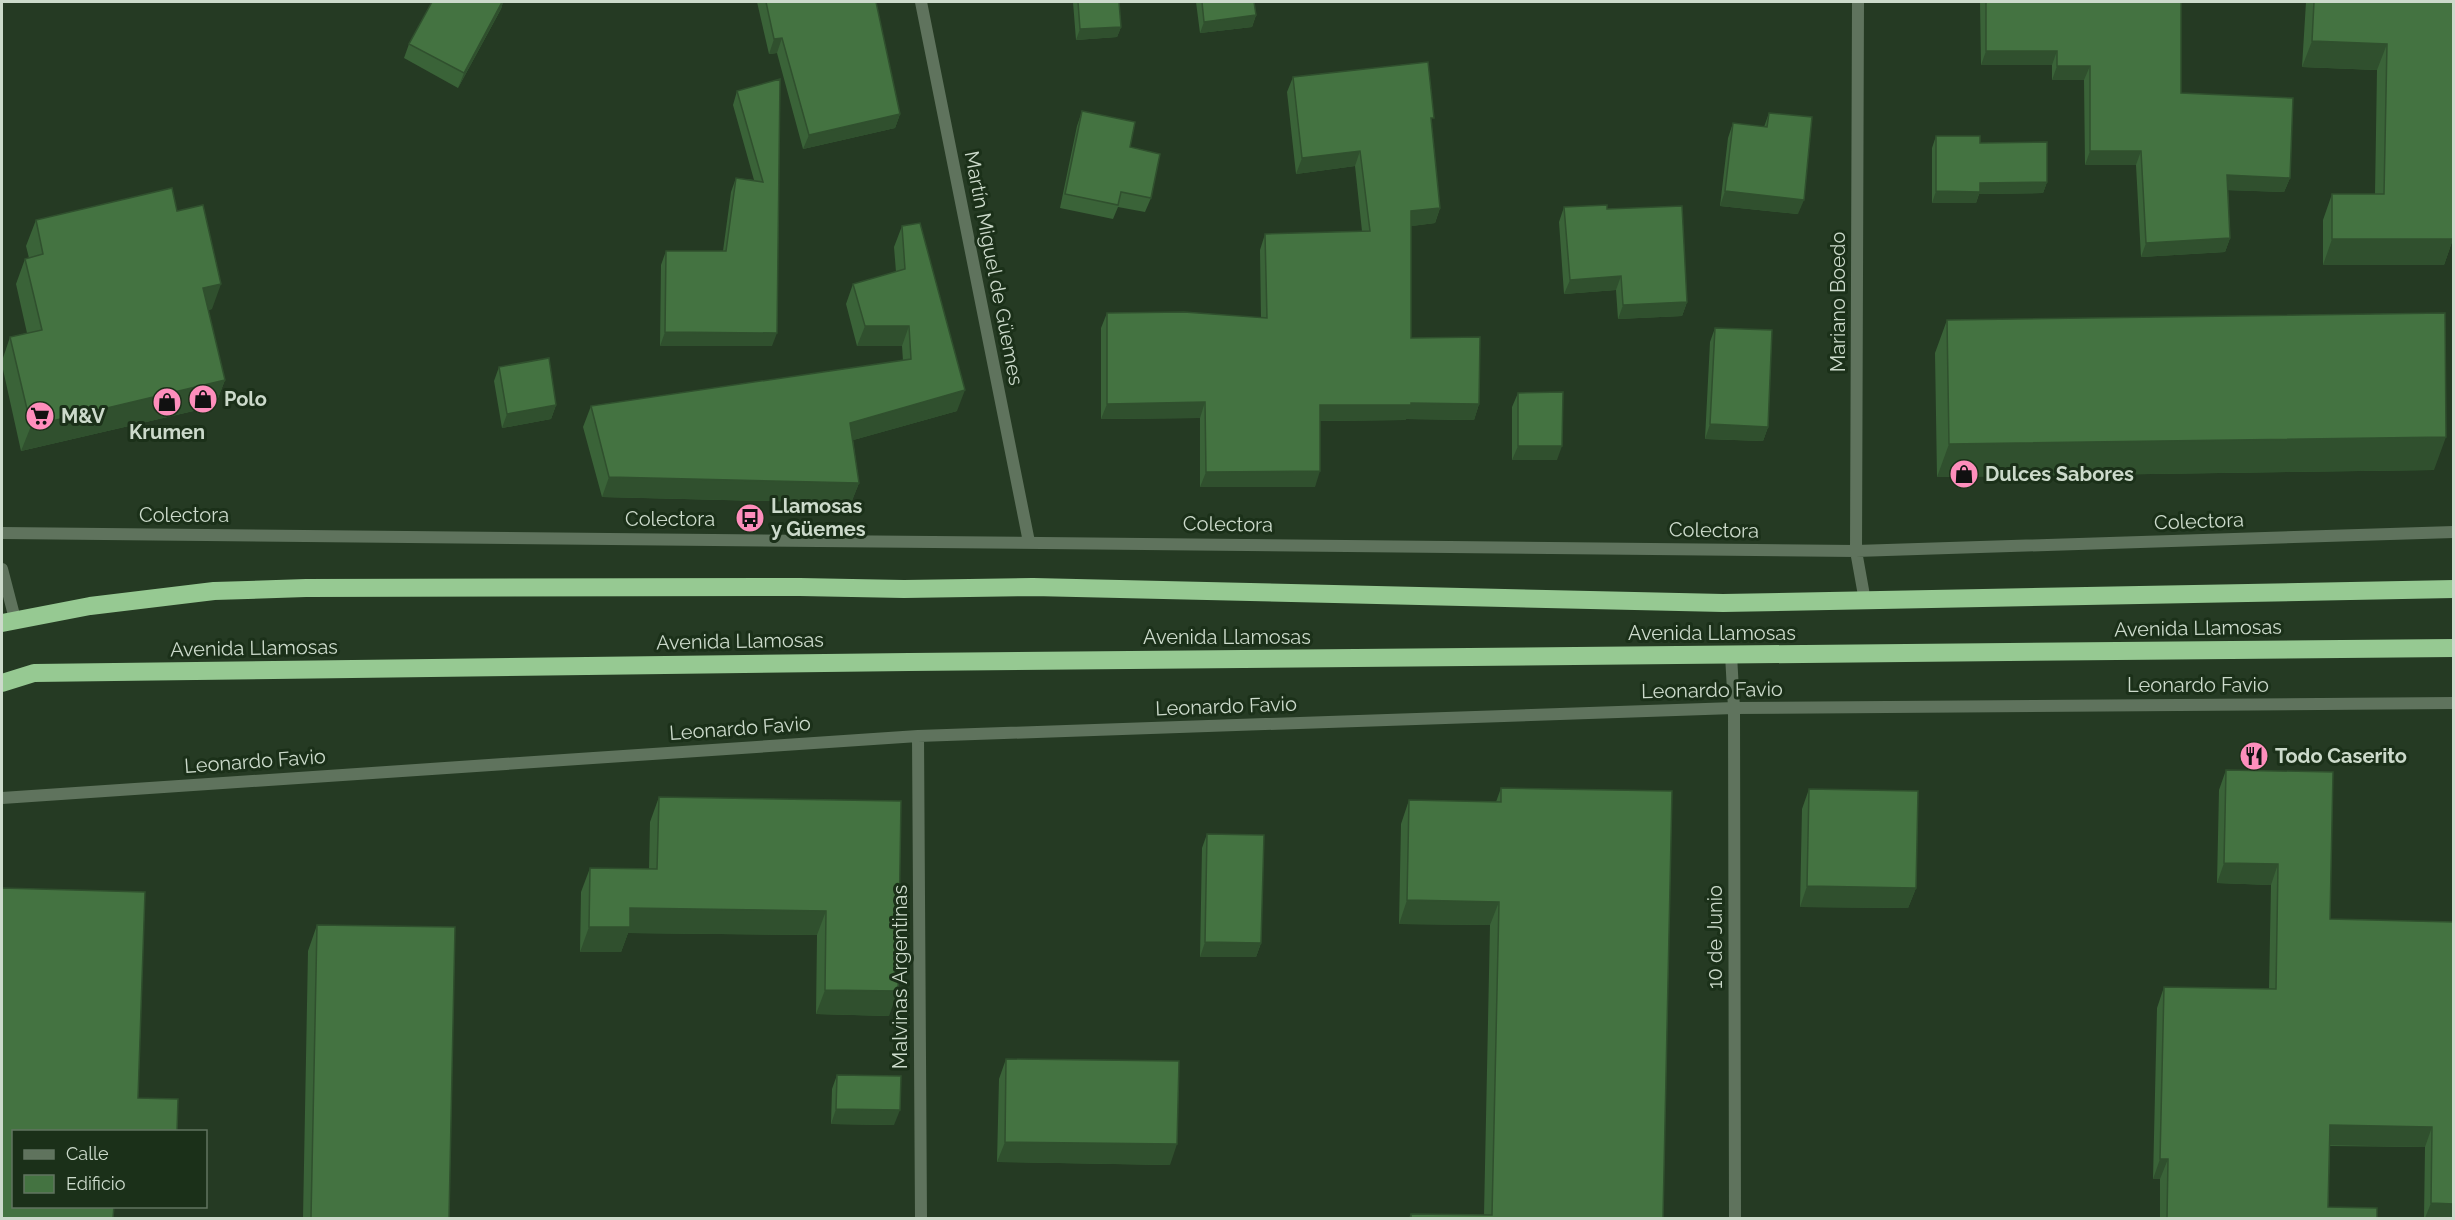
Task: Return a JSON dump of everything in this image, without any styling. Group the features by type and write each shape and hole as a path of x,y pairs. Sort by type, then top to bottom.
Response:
{"highway":[{"name":"Avenida Llamosas","path":"8,621 90,606 214,591 306,588 800,586 904,589 1033,587 1723,603 2454,589"},
{"name":"Avenida Llamosas","path":"2,683 34,673 909,662 2454,648"}],"street":[{"name":"Martín Miguel de Güemes","path":"921,2 1029,542"},
{"name":"Mariano Boedo","path":"1858,2 1856,551 1865,601"},
{"name":"Colectora","path":"2,533 1856,551 2454,532"},
{"path":"2,569 8,621"},
{"name":"10 de Junio","path":"1731,655 1734,708 1736,1218"},
{"name":"Leonardo Favio","path":"2,798 918,736 1734,708 2454,703"},
{"name":"Malvinas Argentinas","path":"918,736 921,1218"}],"building":[{"path":"432,2 502,2 464,73 409,44"},
{"path":"766,2 876,2 900,114 809,135 782,38 774,39"},
{"path":"1078,2 1119,2 1121,27 1080,29"},
{"path":"1202,2 1254,2 1256,15 1204,22"},
{"path":"1986,2 2181,2 2181,93 2293,98 2290,178 2227,175 2230,238 2146,243 2141,151 2090,151 2090,66 2057,66 2057,51 1986,51"},
{"path":"2314,2 2454,2 2453,239 2332,239 2332,194 2384,194 2387,44 2312,41"},
{"path":"1428,62 1440,208 1411,211 1411,338 1480,337 1479,404 1320,405 1320,471 1206,472 1205,402 1107,404 1107,313 1184,312 1267,318 1265,234 1370,231 1360,151 1302,158 1293,77"},
{"path":"780,79 777,333 665,332 666,251 726,251 736,178 763,182 737,91"},
{"path":"1082,111 1135,122 1130,147 1160,154 1151,198 1121,192 1118,205 1065,194"},
{"path":"1769,113 1812,117 1804,200 1725,191 1733,123 1767,127"},
{"path":"1936,136 1980,136 1980,143 2047,142 2047,182 1980,183 1980,192 1936,191"},
{"path":"172,188 177,211 203,205 221,284 203,288 225,380 31,426 10,337 42,330 25,259 43,254 36,220"},
{"path":"1607,205 1607,209 1682,206 1687,302 1623,305 1621,276 1570,280 1564,207"},
{"path":"920,223 965,390 850,423 859,483 609,477 591,406 911,359 909,326 865,326 853,284 905,269 902,226"},
{"path":"2445,313 2446,437 1949,444 1947,320"},
{"path":"1715,328 1772,330 1768,427 1710,424"},
{"path":"549,358 556,405 507,414 499,367"},
{"path":"1563,392 1562,446 1518,446 1518,393"},
{"path":"2226,770 2333,772 2330,919 2454,922 2454,1204 2431,1203 2432,1127 2330,1125 2328,1207 2377,1208 2377,1218 2167,1218 2168,1159 2160,1159 2164,987 2276,989 2278,864 2224,863"},
{"path":"1501,788 1672,791 1663,1218 1411,1218 1411,1214 1492,1215 1499,902 1407,900 1409,800 1501,802"},
{"path":"1809,789 1918,791 1916,888 1807,886"},
{"path":"659,797 901,801 898,991 825,990 826,911 630,908 630,927 589,927 590,868 657,869"},
{"path":"1207,834 1264,835 1261,943 1205,942"},
{"path":"2,888 145,892 138,1098 178,1099 177,1130 12,1130 12,1208 114,1208 113,1218 2,1218"},
{"path":"317,925 455,927 449,1218 311,1218"},
{"path":"1006,1059 1179,1061 1177,1144 1005,1142"},
{"path":"837,1075 901,1076 900,1110 836,1109"}],"place":[{"name":"Polo","path":"203,399"},
{"name":"Krumen","path":"167,402"},
{"name":"M&V","path":"40,416"},
{"name":"Dulces Sabores","path":"1964,474"},
{"name":"Llamosas y Güemes","path":"750,518"},
{"name":"Todo Caserito","path":"2254,756"}]}
